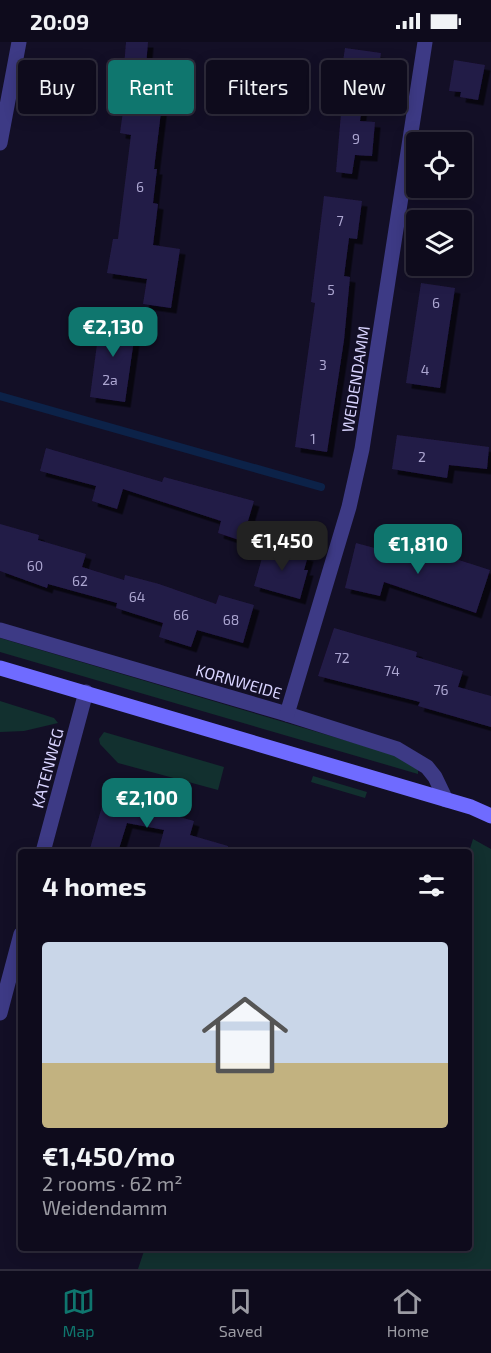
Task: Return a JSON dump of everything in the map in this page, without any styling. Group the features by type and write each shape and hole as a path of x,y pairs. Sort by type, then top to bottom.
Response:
{"main road":[{"path":"0,668 471,807 491,816"},
{"path":"471,807 491,808"}],"street":[{"path":"0,143 18,42"},
{"name":"WEIDENDAMM","path":"287,714 349,507 362,449 425,42"},
{"name":"KORNWEIDE","path":"0,630 287,714 397,749 415,758 435,777 446,800"},
{"name":"KATENWEG","path":"44,849 86,692"},
{"path":"0,1013 18,945"}],"green space":[{"path":"0,638 395,755 418,770 418,774 0,652"},
{"path":"0,701 54,718 58,723 24,731 0,732"},
{"path":"104,732 224,767 218,790 118,763 100,744 99,739"},
{"path":"313,776 367,792 365,798 311,782"},
{"path":"473,839 491,849 491,1269 138,1269 144,1251 472,1251 472,849 470,849"}],"building":[{"path":"126,42 148,42 146,60 125,60"},
{"path":"345,48 381,53 380,60 343,60"},
{"path":"454,60 485,65 478,100 460,97 461,92 449,91"},
{"path":"123,114 161,114 154,169 157,169 153,203 158,204 153,245 180,249 171,308 143,304 147,279 107,273 113,239 118,239 131,135 120,133"},
{"path":"341,114 361,114 360,121 375,122 372,156 355,155 352,174 336,172"},
{"path":"324,196 362,201 357,239 349,238 344,276 350,277 344,340 327,452 295,447 315,303 311,302"},
{"path":"421,283 455,288 440,388 406,383"},
{"path":"101,314 137,319 125,402 90,397"},
{"path":"397,435 489,447 487,469 449,465 447,478 392,469"},
{"path":"46,448 162,482 164,477 254,501 242,541 218,533 221,521 123,489 117,509 92,501 96,486 40,471"},
{"path":"0,524 39,535 38,540 86,554 82,567 124,580 125,575 159,584 216,604 219,595 254,605 243,643 197,630 191,647 159,637 163,623 116,608 117,603 48,584 47,588 0,571"},
{"path":"356,543 408,557 412,545 490,570 476,613 384,582 380,596 345,588"},
{"path":"266,544 308,556 304,570 308,570 300,599 254,586"},
{"path":"334,628 417,652 416,657 463,671 458,687 491,696 491,727 418,706 420,702 318,676"},
{"path":"105,796 194,821 190,835 228,846 228,849 159,849 164,830 127,823 119,849 90,849"}],"waterway":[{"path":"0,396 321,487"}]}
